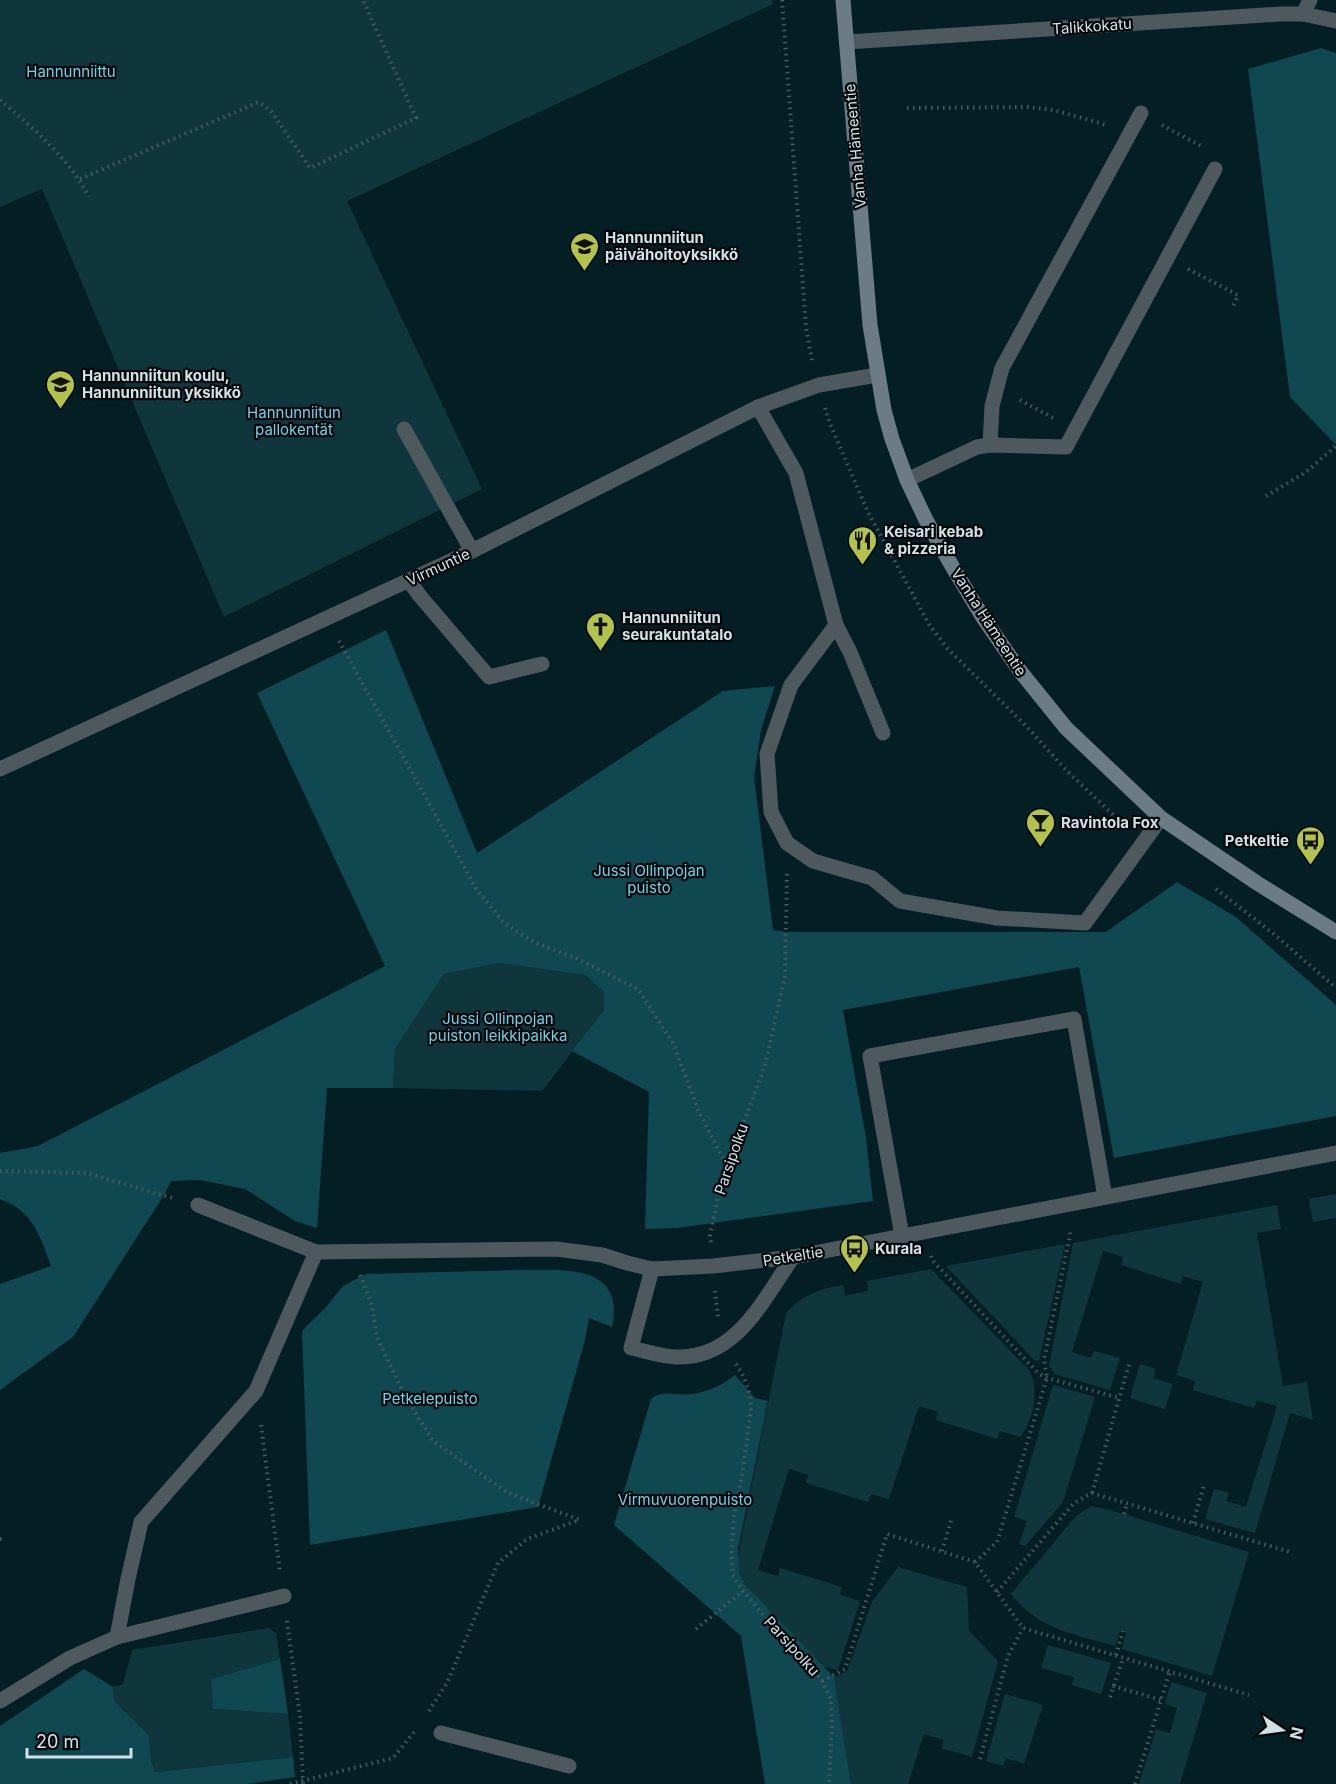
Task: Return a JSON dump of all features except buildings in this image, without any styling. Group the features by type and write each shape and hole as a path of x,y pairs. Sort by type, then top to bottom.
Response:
{"street":[{"name":"Vanha Hämeentie","path":"843,0 870,325 877,375 892,439 907,480 926,520 982,616 1020,671 1066,728 1161,818 1257,883 1336,932"},
{"path":"1303,14 1310,0"},
{"name":"Talikkokatu","path":"847,42 1280,14 1303,14 1336,21"},
{"path":"990,444 992,406 1002,368 1141,113"},
{"path":"907,480 977,447 990,444 1066,447 1215,170"},
{"name":"Virmuntie","path":"0,769 472,551 758,407 819,385 877,375"},
{"path":"758,407 795,473 836,625 850,652 883,733"},
{"path":"404,429 472,551"},
{"path":"409,581 489,677 542,664"},
{"path":"836,625 791,685 766,754 771,812 787,843 813,861 872,878 900,901 997,918 1085,923 1161,818"},
{"path":"902,1236 870,1056 1074,1019 1105,1197"},
{"name":"Petkeltie","path":"316,1252 556,1249 602,1255 652,1269 713,1266 793,1257 1336,1153"},
{"path":"117,1637 141,1522 256,1391 316,1252 198,1205"},
{"path":"652,1269 631,1348 676,1357 708,1353 722,1347 743,1328 793,1257"},
{"path":"0,1701 70,1658 117,1637 284,1596"},
{"path":"441,1733 569,1766"}],"path":[{"path":"80,179 259,102 271,111 310,168 416,118 363,0"},
{"path":"782,0 808,342"},
{"path":"0,100 44,138 80,179 89,198"},
{"path":"908,108 1007,106 1053,110 1130,133"},
{"path":"1141,113 1207,148"},
{"path":"1200,275 1238,295 1232,309"},
{"path":"996,388 1075,429"},
{"path":"830,424 868,512 930,626 942,642 1026,726 1066,771 1115,818 1145,841"},
{"path":"1266,496 1306,472 1336,446"},
{"path":"337,637 477,890 504,923 535,943 576,958 638,989 673,1043 699,1112 727,1167"},
{"name":"Parsipolku","path":"787,843 785,975 765,1066 721,1182 710,1236 722,1347 735,1361 744,1377 750,1395 751,1409 734,1517 731,1554 734,1575 743,1591 822,1681 831,1700 829,1784"},
{"path":"1211,885 1274,934 1336,988"},
{"path":"0,1171 87,1173 198,1205"},
{"path":"975,1562 997,1542 1047,1378 1044,1360 1070,1235"},
{"path":"290,1784 393,1758 418,1727 447,1683 498,1563 527,1539 580,1520 506,1492 432,1440 403,1392 377,1338 372,1305 351,1252"},
{"path":"932,1260 1038,1373 1047,1378 1120,1398"},
{"path":"997,1592 1074,1503 1092,1493 1130,1361"},
{"path":"1193,1523 1204,1485"},
{"path":"1092,1493 1290,1552"},
{"path":"1124,1514 1127,1503"},
{"path":"942,1551 952,1518"},
{"path":"822,1681 845,1669 887,1534 975,1562 1023,1628 1249,1695"},
{"path":"878,1544 884,1546"},
{"path":"696,1629 743,1591"},
{"path":"980,1759 1008,1656 1023,1628"},
{"path":"1116,1655 1123,1631"},
{"path":"1110,1697 1123,1657"},
{"path":"1135,1784 1170,1671"},
{"path":"1113,1686 1161,1700"},
{"path":"418,1727 441,1733"}],"green space":[{"name":"Hannunniitun pallokentät","path":"0,0 772,0 773,4 347,201 482,489 224,617 42,189 0,207"},
{"path":"1321,48 1336,53 1336,445 1290,397 1248,69"},
{"name":"Jussi Ollinpojan puisto","path":"386,630 477,853 723,691 775,686 761,730 754,777 773,930 786,932 1106,932 1177,882 1236,917 1336,1005 1336,1116 1114,1158 1079,967 843,1010 866,1138 873,1201 677,1228 645,1229 649,1092 572,1051 604,1010 604,992 585,975 499,963 444,974 395,1049 393,1088 327,1088 317,1228 295,1221 245,1189 200,1180 171,1181 73,1337 0,1390 0,1284 51,1266 39,1235 28,1218 20,1210 0,1199 0,1153 38,1146 385,966 257,693"},
{"name":"Jussi Ollinpojan puiston leikkipaikka","path":"499,963 585,975 604,992 604,1010 542,1091 393,1088 395,1049 444,974"},
{"path":"1336,1194 1336,1218 1313,1222 1309,1199"},
{"path":"1277,1205 1281,1229 1257,1233 1283,1386 1307,1382 1313,1420 1290,1413 1255,1533 1205,1519 1214,1489 1229,1493 1226,1501 1246,1507 1277,1406 1257,1400 1254,1408 1193,1390 1195,1381 1176,1375 1203,1282 1183,1276 1181,1284 1121,1265 1123,1257 1103,1251 1072,1352 1091,1358 1094,1351 1120,1358 1110,1390 1055,1374 1049,1366 1073,1243"},
{"path":"1065,1244 1039,1361 1034,1360 946,1266"},
{"path":"931,1269 1029,1370 1034,1386 1034,1405 1025,1431 1020,1437 1000,1431 997,1439 936,1420 938,1412 919,1406 889,1499 871,1494 868,1502 806,1483 808,1475 789,1469 758,1570 778,1576 780,1568 842,1587 840,1595 860,1601 838,1670 824,1667 750,1591 739,1572 737,1561 786,1313 799,1301 826,1289 843,1285 845,1296 868,1291 867,1281"},
{"name":"Petkelepuisto","path":"573,1271 588,1275 601,1281 610,1292 614,1306 612,1327 589,1318 585,1340 538,1507 310,1545 302,1331 343,1286 366,1274"},
{"path":"1140,1364 1156,1369 1153,1378 1173,1384 1165,1409 1130,1398"},
{"name":"Virmuvuorenpuisto","path":"735,1375 755,1398 768,1401 738,1549 739,1572 747,1587 834,1677 851,1784 765,1784 741,1636 614,1525 651,1399 660,1394 704,1392"},
{"path":"1053,1385 1095,1397 1063,1502 1025,1546 1019,1544 1027,1521 1014,1517"},
{"path":"1092,1506 1249,1552 1212,1676 1122,1649 1126,1632 1120,1631 1115,1646 1058,1629 1034,1616 1011,1594 1076,1516"},
{"path":"898,1567 967,1587 969,1631 998,1661 972,1757 941,1748 944,1740 924,1734 908,1784 851,1784 834,1678 847,1671 872,1602"},
{"path":"268,1628 276,1633 280,1659 211,1679 213,1709 288,1714 293,1757 155,1772 151,1760 149,1735 115,1702 113,1687 123,1684 132,1650"},
{"path":"1048,1645 1111,1663 1101,1694 1072,1685 1074,1677 1041,1668"},
{"path":"280,1659 288,1714 213,1709 211,1679"},
{"path":"84,1669 113,1687 115,1702 149,1735 151,1760 155,1772 293,1757 295,1777 247,1784 0,1784 0,1726"},
{"path":"1171,1682 1207,1693 1180,1784 1139,1784 1156,1729 1170,1733 1177,1708 1165,1704"},
{"path":"1005,1694 1043,1705 1024,1764 1006,1758 1003,1766 986,1761"}],"place":[{"name":"Hannunniitun päivähoitoyksikkö","path":"584,272"},
{"name":"Hannunniitun koulu, Hannunniitun yksikkö","path":"61,410"},
{"name":"Keisari kebab & pizzeria","path":"863,566"},
{"name":"Hannunniitun seurakuntatalo","path":"601,652"},
{"name":"Ravintola Fox","path":"1040,848"},
{"name":"Petkeltie","path":"1310,866"},
{"name":"Kurala","path":"854,1274"}],"park label":[{"name":"Hannunniittu","path":"71,71"}]}
